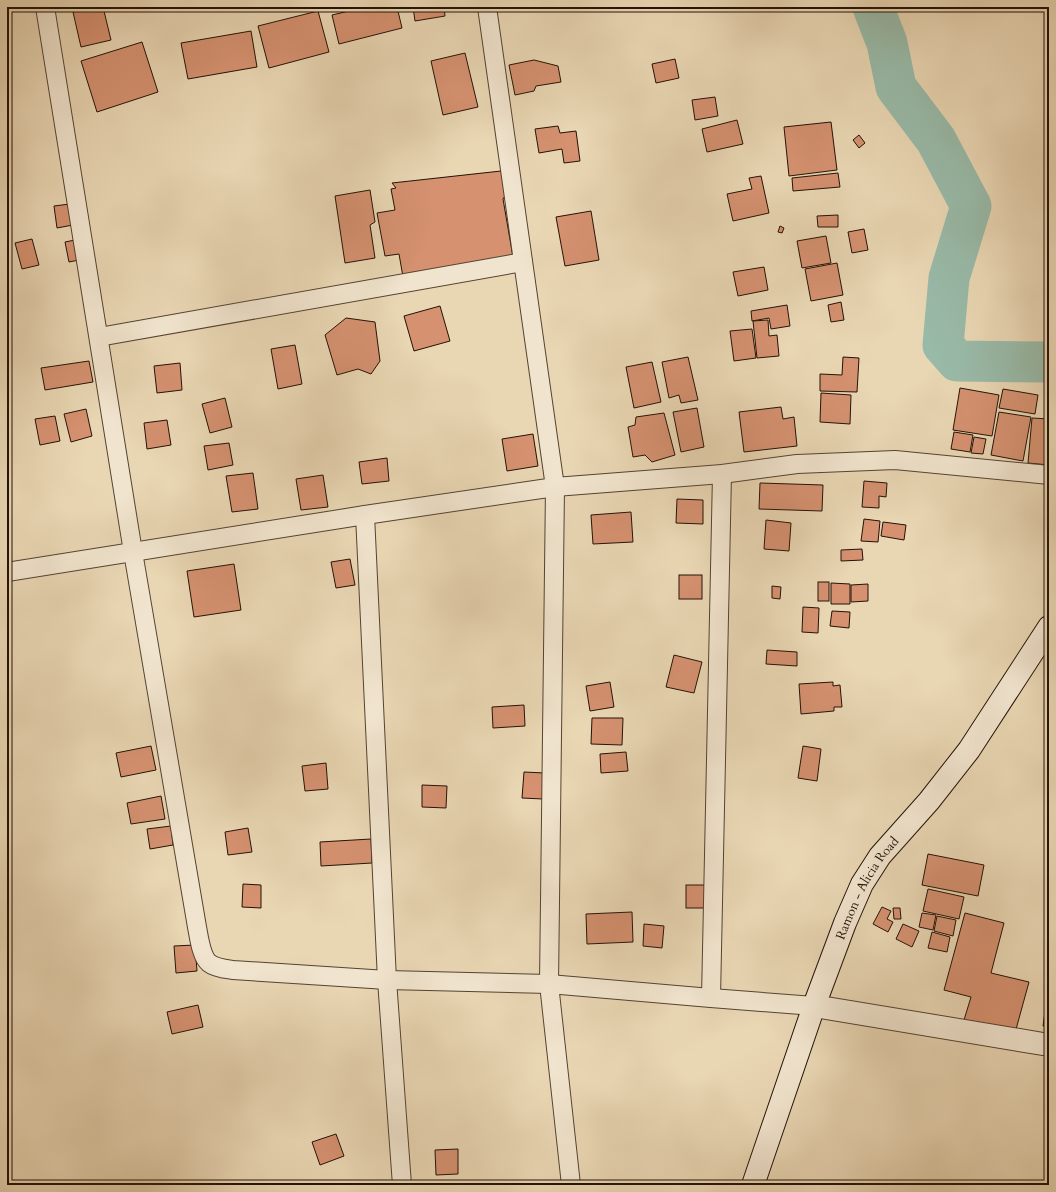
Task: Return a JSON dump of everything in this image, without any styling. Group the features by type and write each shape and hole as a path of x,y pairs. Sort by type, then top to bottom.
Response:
{"main road":[{"name":"Ramon - Alicia Road","path":"753,1185 814,1006 845,923 862,884 880,856 929,801 970,750 1049,627"},
{"path":"814,1006 1049,1045"}],"street":[{"path":"45,7 133,552 196,919 203,952 209,963 218,968 233,970 387,980 549,984 814,1006"},
{"path":"487,7 555,487 549,984 571,1185"},
{"path":"99,337 523,262"},
{"path":"7,572 365,515 555,487 722,474 797,464 895,460 1049,476"},
{"path":"711,998 722,474"},
{"path":"365,515 387,980 402,1185"}],"building":[{"path":"103,7 111,40 81,47 73,12"},
{"path":"366,7 397,7 402,28 339,44 332,15"},
{"path":"413,7 444,7 445,16 415,21"},
{"path":"318,11 329,52 269,68 258,26"},
{"path":"251,31 257,67 188,79 181,43"},
{"path":"142,42 158,92 97,112 81,61"},
{"path":"465,53 478,107 443,115 431,61"},
{"path":"675,59 679,78 656,83 652,64"},
{"path":"534,60 558,66 561,82 536,86 534,91 515,95 509,65"},
{"path":"715,97 718,116 695,120 692,100"},
{"path":"737,120 743,144 707,152 702,129"},
{"path":"831,122 837,170 789,176 784,127"},
{"path":"558,126 560,133 576,131 580,161 564,163 562,149 539,153 535,129"},
{"path":"859,135 865,143 859,148 853,140"},
{"path":"1047,140 1049,140 1049,153 1046,153"},
{"path":"501,171 507,193 503,199 513,257 403,277 399,254 385,256 377,213 395,210 391,189 396,188 392,183"},
{"path":"838,173 840,187 793,191 792,178"},
{"path":"761,176 769,213 733,221 727,194 752,189 749,178"},
{"path":"370,190 375,222 370,225 375,258 345,263 335,196"},
{"path":"70,204 73,225 57,228 54,206"},
{"path":"591,211 599,260 565,266 556,217"},
{"path":"838,215 838,227 818,227 817,216"},
{"path":"780,226 784,228 782,233 778,232"},
{"path":"864,229 868,250 852,253 848,232"},
{"path":"826,236 831,263 802,268 797,241"},
{"path":"32,239 39,265 22,269 15,243"},
{"path":"75,240 79,260 69,262 65,242"},
{"path":"837,263 843,295 811,301 805,269"},
{"path":"764,267 768,290 738,296 733,272"},
{"path":"841,302 844,320 831,322 828,305"},
{"path":"787,305 790,326 771,329 769,318 752,321 751,311"},
{"path":"440,306 450,341 414,351 404,316"},
{"path":"346,318 375,322 380,361 371,374 358,369 337,375 325,335"},
{"path":"768,320 769,336 777,335 779,356 757,358 753,321"},
{"path":"752,329 756,358 734,361 730,331"},
{"path":"295,345 302,384 278,389 271,349"},
{"path":"688,357 698,400 681,403 679,395 669,398 662,362"},
{"path":"843,357 859,358 857,392 820,391 820,374 842,375"},
{"path":"89,361 93,382 45,390 41,368"},
{"path":"652,362 661,402 634,408 626,367"},
{"path":"180,363 182,390 157,393 154,366"},
{"path":"960,388 999,395 992,436 953,430"},
{"path":"1003,389 1038,395 1035,414 999,408"},
{"path":"821,393 851,395 850,424 820,422"},
{"path":"225,398 232,427 210,433 202,404"},
{"path":"781,407 783,419 794,417 797,446 744,452 739,412"},
{"path":"697,408 704,447 681,452 673,412"},
{"path":"86,409 92,436 71,442 64,414"},
{"path":"999,412 1031,417 1023,461 991,455"},
{"path":"664,413 675,455 652,462 645,455 633,457 628,427 635,425 636,417"},
{"path":"55,416 60,441 40,445 35,419"},
{"path":"1032,418 1049,419 1049,465 1028,463"},
{"path":"167,420 171,445 147,449 144,423"},
{"path":"954,432 973,435 970,452 951,449"},
{"path":"533,434 538,466 507,471 502,439"},
{"path":"974,437 986,439 983,454 971,453"},
{"path":"229,443 233,465 208,470 204,446"},
{"path":"387,458 389,481 362,484 359,462"},
{"path":"253,473 258,509 232,512 226,476"},
{"path":"323,475 328,507 301,510 296,479"},
{"path":"864,481 887,483 886,497 879,496 879,508 862,507"},
{"path":"760,483 823,485 822,511 759,509"},
{"path":"677,499 703,500 703,524 676,523"},
{"path":"631,512 633,542 593,544 591,515"},
{"path":"864,519 880,521 878,542 861,541"},
{"path":"766,520 791,523 789,551 764,549"},
{"path":"883,522 906,525 904,540 881,536"},
{"path":"862,549 863,560 841,561 841,550"},
{"path":"350,559 355,585 336,588 331,562"},
{"path":"234,564 241,610 194,617 187,571"},
{"path":"679,575 702,575 702,599 679,599"},
{"path":"818,582 829,582 829,601 818,601"},
{"path":"831,583 850,584 850,604 831,604"},
{"path":"868,584 868,601 851,602 851,585"},
{"path":"772,586 781,587 780,599 772,598"},
{"path":"803,607 819,608 818,633 802,632"},
{"path":"832,611 850,612 849,628 830,626"},
{"path":"767,650 797,652 797,666 766,664"},
{"path":"674,655 702,662 694,693 666,687"},
{"path":"610,682 614,707 590,711 586,686"},
{"path":"833,682 833,686 840,685 842,707 834,707 834,711 801,714 799,684"},
{"path":"524,705 525,726 493,728 492,707"},
{"path":"592,718 623,718 622,745 591,744"},
{"path":"151,746 156,770 121,777 116,753"},
{"path":"803,746 821,749 817,781 798,778"},
{"path":"626,752 628,771 601,773 600,754"},
{"path":"326,763 328,789 305,791 302,766"},
{"path":"524,772 545,773 543,799 522,798"},
{"path":"422,785 447,786 446,808 422,807"},
{"path":"161,796 165,819 131,824 127,803"},
{"path":"171,826 173,845 150,849 147,829"},
{"path":"248,828 252,852 228,855 225,832"},
{"path":"371,839 372,863 321,866 320,842"},
{"path":"928,854 984,865 978,896 922,885"},
{"path":"243,884 261,885 261,908 242,907"},
{"path":"686,885 706,885 706,908 686,908"},
{"path":"928,889 964,897 959,919 923,911"},
{"path":"882,907 891,911 887,919 893,922 888,932 873,924"},
{"path":"893,908 900,908 901,919 894,919"},
{"path":"632,912 633,942 587,944 586,914"},
{"path":"922,913 936,915 933,930 919,927"},
{"path":"965,913 1004,923 991,973 1029,982 1015,1033 964,1020 971,997 944,990"},
{"path":"937,916 956,920 953,936 934,931"},
{"path":"644,924 664,926 662,948 643,946"},
{"path":"903,924 919,931 912,947 896,939"},
{"path":"932,932 950,937 947,952 928,948"},
{"path":"195,945 197,971 176,973 174,946"},
{"path":"1049,983 1049,1027 1043,1026"},
{"path":"198,1005 203,1027 172,1034 167,1012"},
{"path":"336,1134 344,1156 320,1165 312,1142"},
{"path":"458,1149 458,1174 436,1175 435,1150"}],"waterway":[{"path":"873,7 887,43 896,87 936,140 971,206 949,278 943,345 957,361 1049,362"}]}
